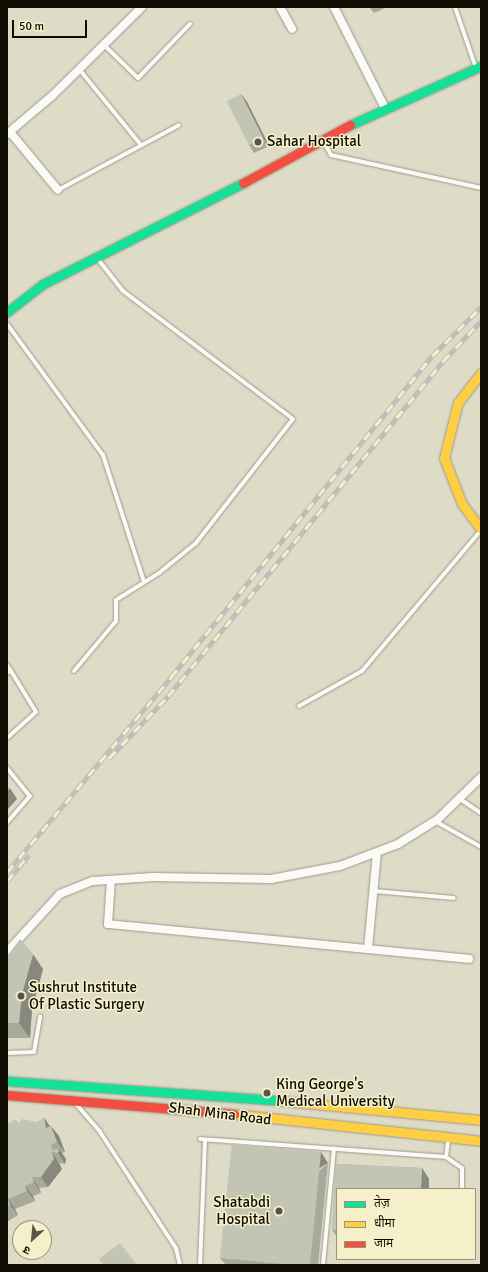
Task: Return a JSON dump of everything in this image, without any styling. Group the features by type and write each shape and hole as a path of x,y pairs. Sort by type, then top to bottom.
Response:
{"main road":[{"path":"7,312 43,284 97,258 385,108 478,68"},
{"path":"481,373 458,402 444,458 462,504 481,530"},
{"name":"Shah Mina Road","path":"7,1081 264,1100 481,1120"},
{"name":"Shah Mina Road","path":"7,1095 70,1098 262,1119 481,1140"},
{"path":"262,1119 264,1100"},
{"path":"419,1134 420,1115"}],"street":[{"path":"58,190 8,133 79,69 142,7"},
{"path":"280,7 292,30"},
{"path":"334,7 385,108"},
{"path":"7,952 37,915 60,894 92,881 271,880 340,866 398,844 435,821 481,777"},
{"path":"368,949 377,852"},
{"path":"111,880 108,924 469,959"}],"lane":[{"path":"455,7 478,68"},
{"path":"103,45 138,78 190,24"},
{"path":"79,69 141,145"},
{"path":"58,190 179,125"},
{"path":"322,141 331,155 481,188"},
{"path":"74,671 116,621 116,600 144,582 196,543 293,419 123,291 97,258"},
{"path":"7,324 103,455 144,582"},
{"path":"299,706 362,671 481,530"},
{"path":"7,665 9,672 36,712 7,738"},
{"path":"7,768 30,796 7,822"},
{"path":"460,798 481,813"},
{"path":"435,821 481,847"},
{"path":"373,891 454,898"},
{"path":"7,1053 34,1052 40,1017"},
{"path":"69,1086 70,1098 104,1139 176,1248 180,1265"},
{"path":"446,1157 448,1137"},
{"path":"200,1265 202,1140 446,1157 462,1168 462,1188"},
{"path":"323,1265 334,1149"}],"building":[{"path":"241,94 263,138 249,145 227,101"},
{"path":"20,939 33,954 22,994 19,1023 7,1023 7,956"},
{"path":"44,1118 46,1128 51,1126 57,1142 51,1145 52,1150 59,1149 58,1153 52,1152 54,1159 41,1177 32,1177 34,1182 25,1186 27,1191 8,1199 10,1205 7,1207 7,1123 8,1125 14,1119 19,1123 22,1119 37,1122"},
{"path":"232,1143 321,1152 310,1265 293,1265 220,1258"},
{"path":"336,1164 422,1168 421,1188 336,1188 336,1230 332,1230"},
{"path":"120,1243 137,1265 104,1265 99,1259"}],"railway":[{"path":"7,872 171,677 432,356 481,307"},
{"path":"109,758 168,696 443,361 481,321"},
{"path":"7,881 29,855"}],"traffic: fast":[{"path":"350,125 481,66"},
{"path":"7,312 43,284 243,183"},
{"path":"7,1081 283,1101"}],"traffic: slow":[{"path":"481,373 458,402 444,458 462,504 481,529"},
{"path":"283,1101 481,1120"},
{"path":"234,1114 481,1141"}],"traffic: jam":[{"path":"243,183 350,125"},
{"path":"7,1095 234,1114"}],"place":[{"name":"Sahar Hospital","path":"258,142"},
{"name":"Sushrut Institute Of Plastic Surgery","path":"21,996"},
{"name":"King George's Medical University","path":"267,1093"},
{"name":"Shatabdi Hospital","path":"279,1211"}]}
